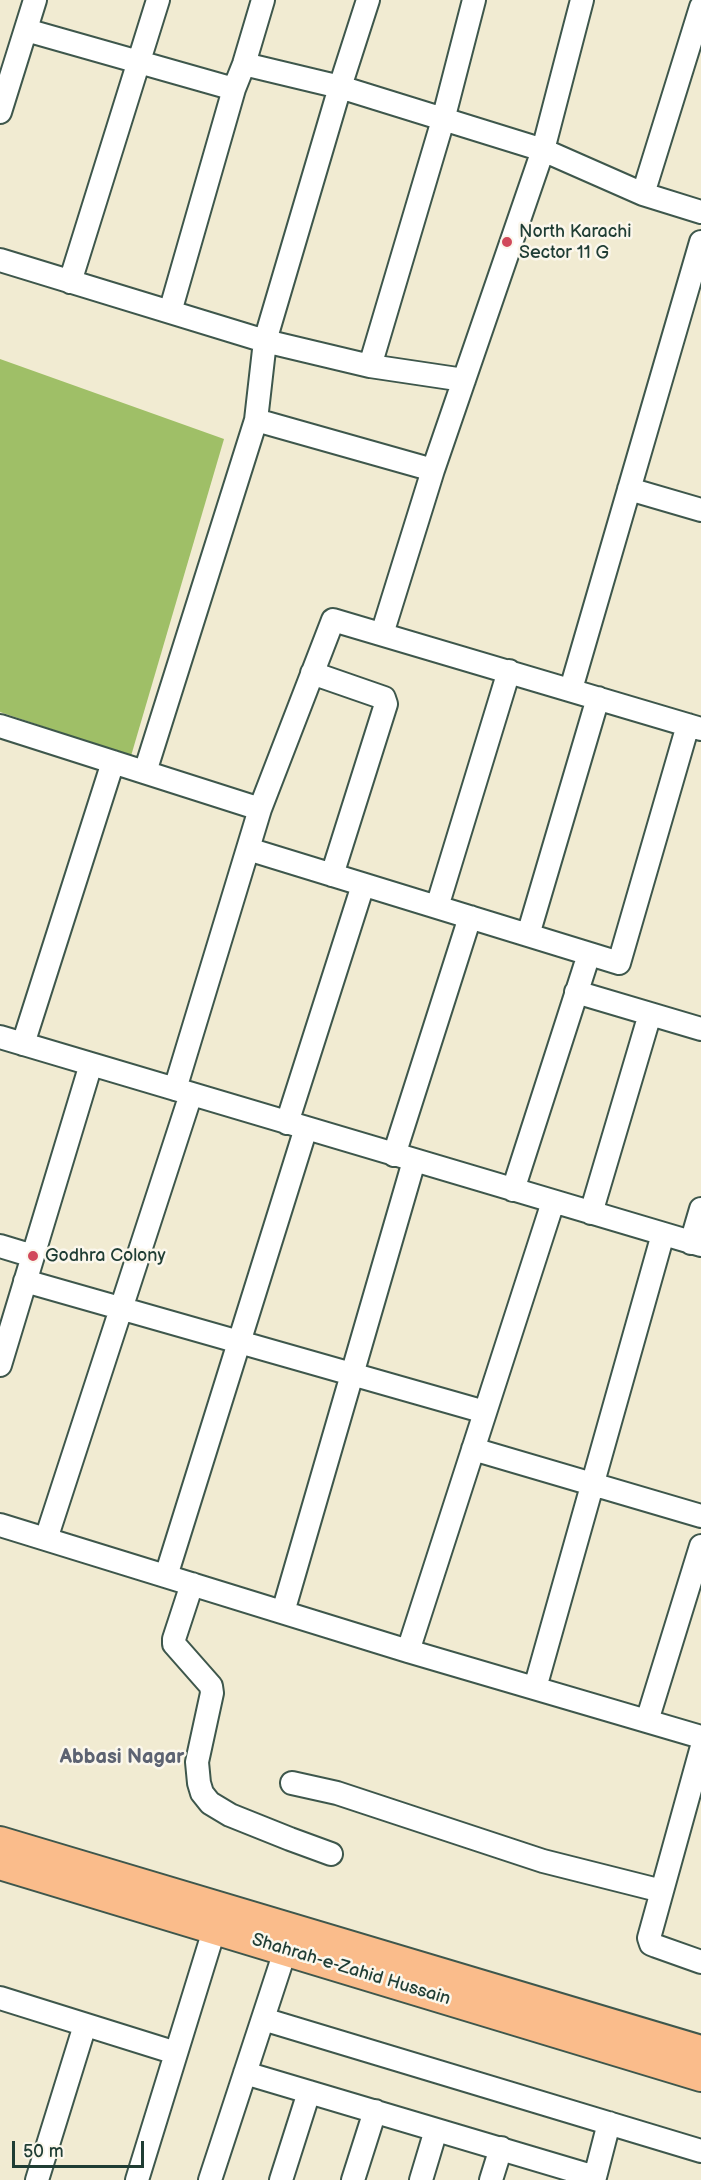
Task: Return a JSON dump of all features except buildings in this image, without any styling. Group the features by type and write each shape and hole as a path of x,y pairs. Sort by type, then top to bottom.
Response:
{"main road":[{"name":"Shahrah-e-Zahid Hussain","path":"0,1841 218,1918"},
{"name":"Shahrah-e-Zahid Hussain","path":"0,1865 218,1918 701,2050"},
{"name":"Shahrah-e-Zahid Hussain","path":"289,1939 701,2077"}],"street":[{"path":"0,112 35,0"},
{"path":"70,282 158,0"},
{"path":"170,312 234,89 263,0"},
{"path":"145,772 256,420 265,341 368,0"},
{"path":"370,366 443,120 474,0"},
{"path":"382,633 432,470 543,150 582,0"},
{"path":"643,194 701,7"},
{"path":"26,30 234,89"},
{"path":"244,64 340,87 543,150 643,194 701,212"},
{"path":"571,689 701,242"},
{"path":"0,260 265,341 370,366 464,380"},
{"path":"256,420 432,470"},
{"path":"629,489 701,510"},
{"path":"46,1539 121,1308 183,1091 248,849 260,809 333,620 695,727 619,963 248,849"},
{"path":"437,907 509,671"},
{"path":"312,673 384,698 386,704 332,875"},
{"path":"528,935 598,698"},
{"path":"1,729 260,809"},
{"path":"23,1044 113,762"},
{"path":"166,1576 239,1342 363,885"},
{"path":"284,1612 353,1374 404,1158 470,917"},
{"path":"513,1190 589,954"},
{"path":"576,992 701,1029"},
{"path":"591,1213 650,1014"},
{"path":"0,1037 696,1244 701,1209"},
{"path":"0,1365 91,1064"},
{"path":"408,1651 553,1202"},
{"path":"535,1688 663,1234"},
{"path":"0,1246 33,1256"},
{"path":"26,1281 485,1412"},
{"path":"473,1449 701,1516"},
{"path":"0,1525 408,1651 701,1737"},
{"path":"647,1721 701,1546"},
{"path":"192,1584 174,1639 177,1649 211,1686 212,1693 197,1762 202,1793 210,1803 230,1815 331,1854"},
{"path":"701,1750 649,1938 651,1944 701,1962"},
{"path":"292,1783 345,1795 543,1861 662,1892"},
{"path":"140,2179 218,1918"},
{"path":"210,2180 289,1939"},
{"path":"0,1998 176,2053"},
{"path":"263,2019 701,2151"},
{"path":"37,2180 85,2025"},
{"path":"245,2073 501,2148 574,2175 595,2177 609,2123"},
{"path":"281,2180 309,2092"},
{"path":"353,2180 375,2111"},
{"path":"421,2180 436,2130"},
{"path":"491,2180 501,2148"}],"green space":[{"path":"0,359 224,439 131,756 0,712"}],"place":[{"name":"North Karachi Sector 11 G","path":"507,242"},
{"name":"Godhra Colony","path":"33,1256"}],"district":[{"name":"Abbasi Nagar","path":"122,1758"}]}
